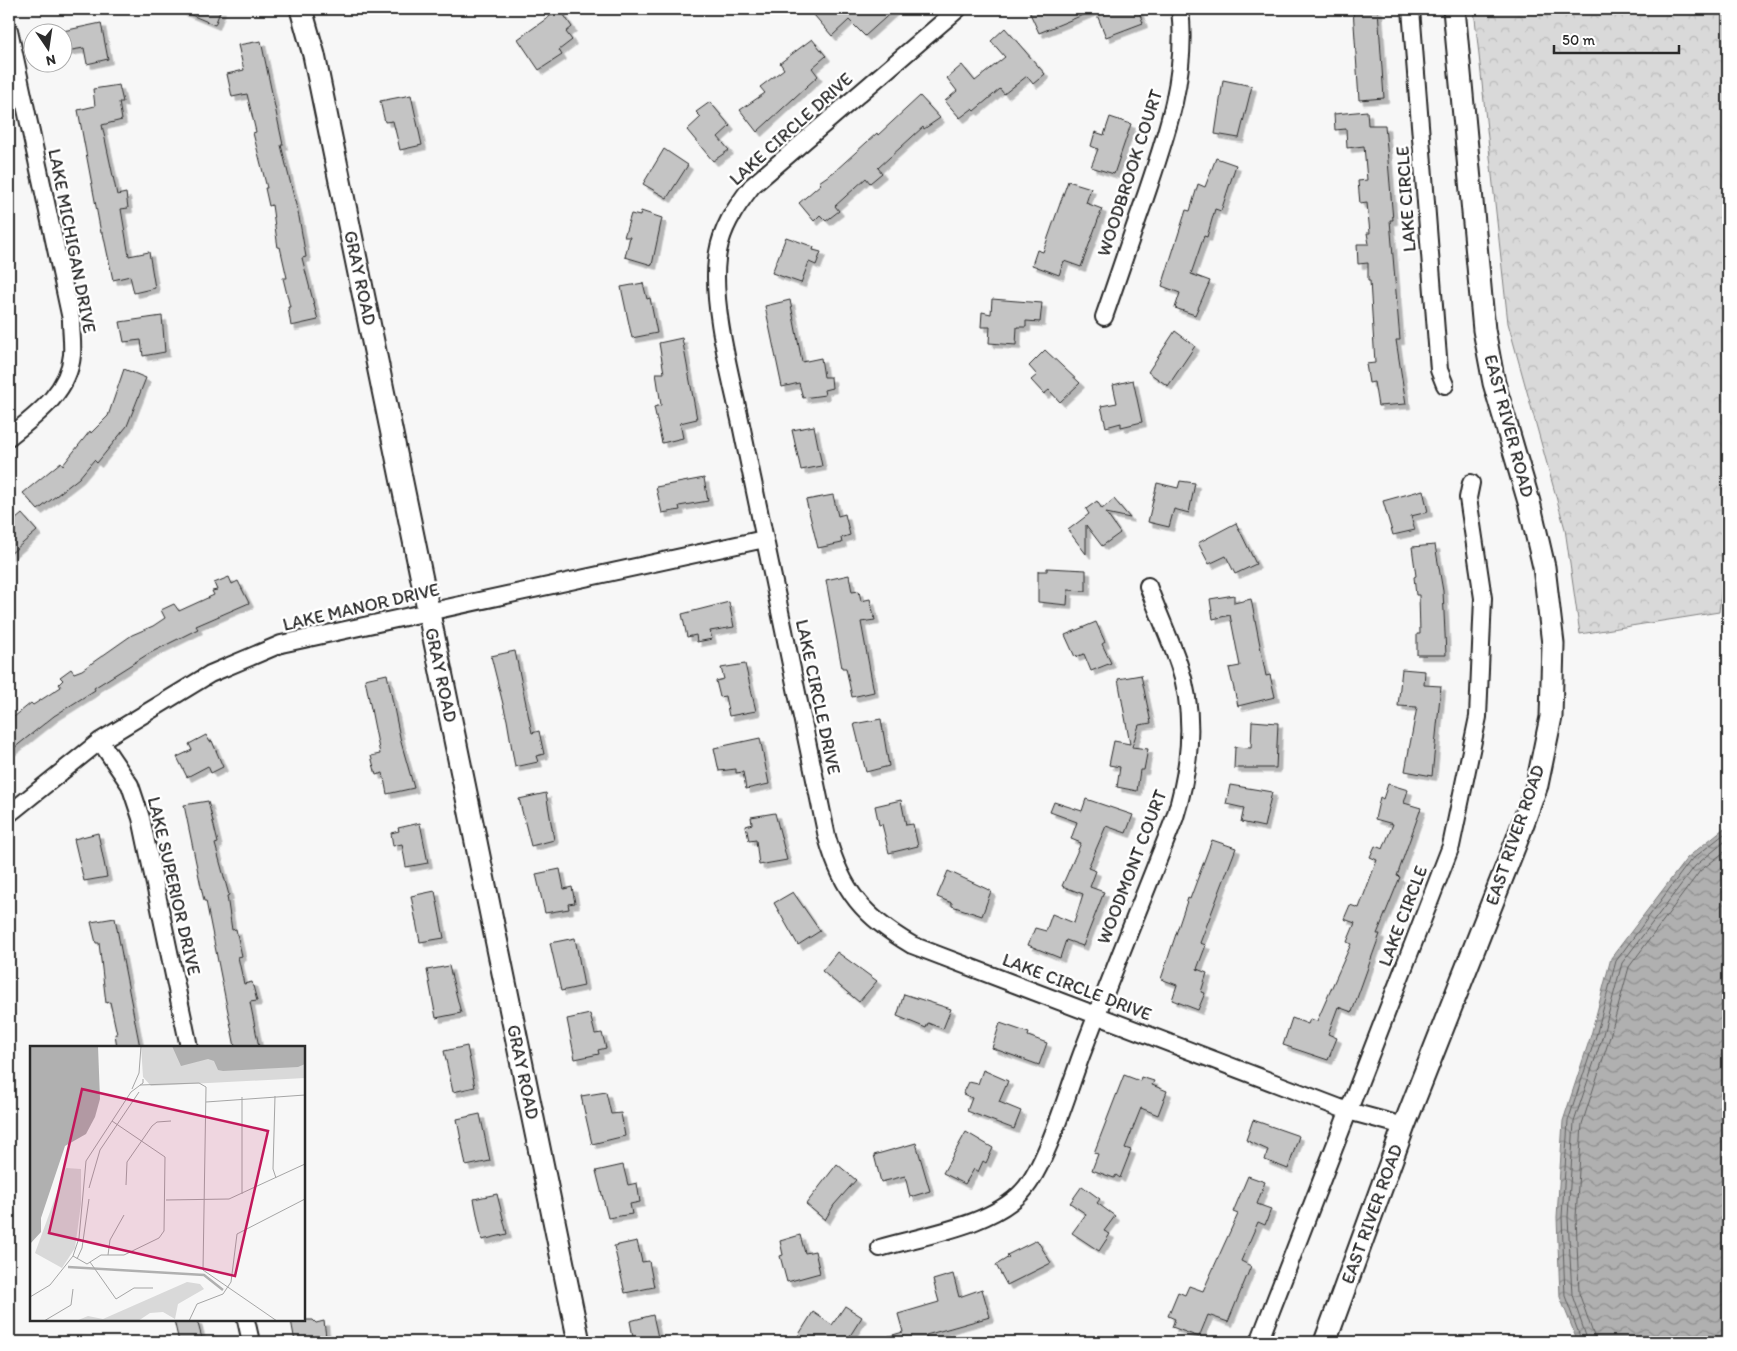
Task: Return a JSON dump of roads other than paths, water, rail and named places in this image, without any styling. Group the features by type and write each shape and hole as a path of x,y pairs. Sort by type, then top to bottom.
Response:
{"street":[{"name":"GRAY ROAD","path":"301,9 314,54 579,1342"},
{"name":"LAKE CIRCLE DRIVE","path":"958,9 752,186 735,208 723,230 716,259 719,312 764,539 827,837 839,873 864,911 879,924 912,945 1348,1111 1404,1126"},
{"name":"WOODBROOK COURT","path":"1104,317 1153,175 1176,97 1181,67 1183,35 1180,9"},
{"name":"LAKE CIRCLE","path":"1411,9 1439,370 1445,385"},
{"name":"EAST RIVER ROAD","path":"1325,1342 1404,1126 1537,785 1550,717 1553,644 1544,567 1530,502 1494,382 1484,330 1454,9"},
{"name":"LAKE MICHIGAN DRIVE","path":"9,30 71,320 72,356 64,383 41,410 9,437"},
{"name":"LAKE CIRCLE","path":"1259,1342 1451,846 1464,792 1478,717 1483,598 1468,498 1471,483"},
{"name":"LAKE MANOR DRIVE","path":"9,814 100,741 210,674 282,644 764,539"},
{"name":"WOODMONT COURT","path":"880,1248 974,1221 1004,1207 1024,1191 1042,1161 1096,1016 1176,817 1188,766 1188,721 1179,667 1148,586"},
{"name":"LAKE SUPERIOR DRIVE","path":"100,741 130,785 141,818 189,1046"},
{"path":"246,1321 251,1342"}],"water":[{"path":"1728,825 1728,1342 1578,1342 1560,1297 1557,1217 1563,1121 1591,1035 1611,958 1687,858"}]}
